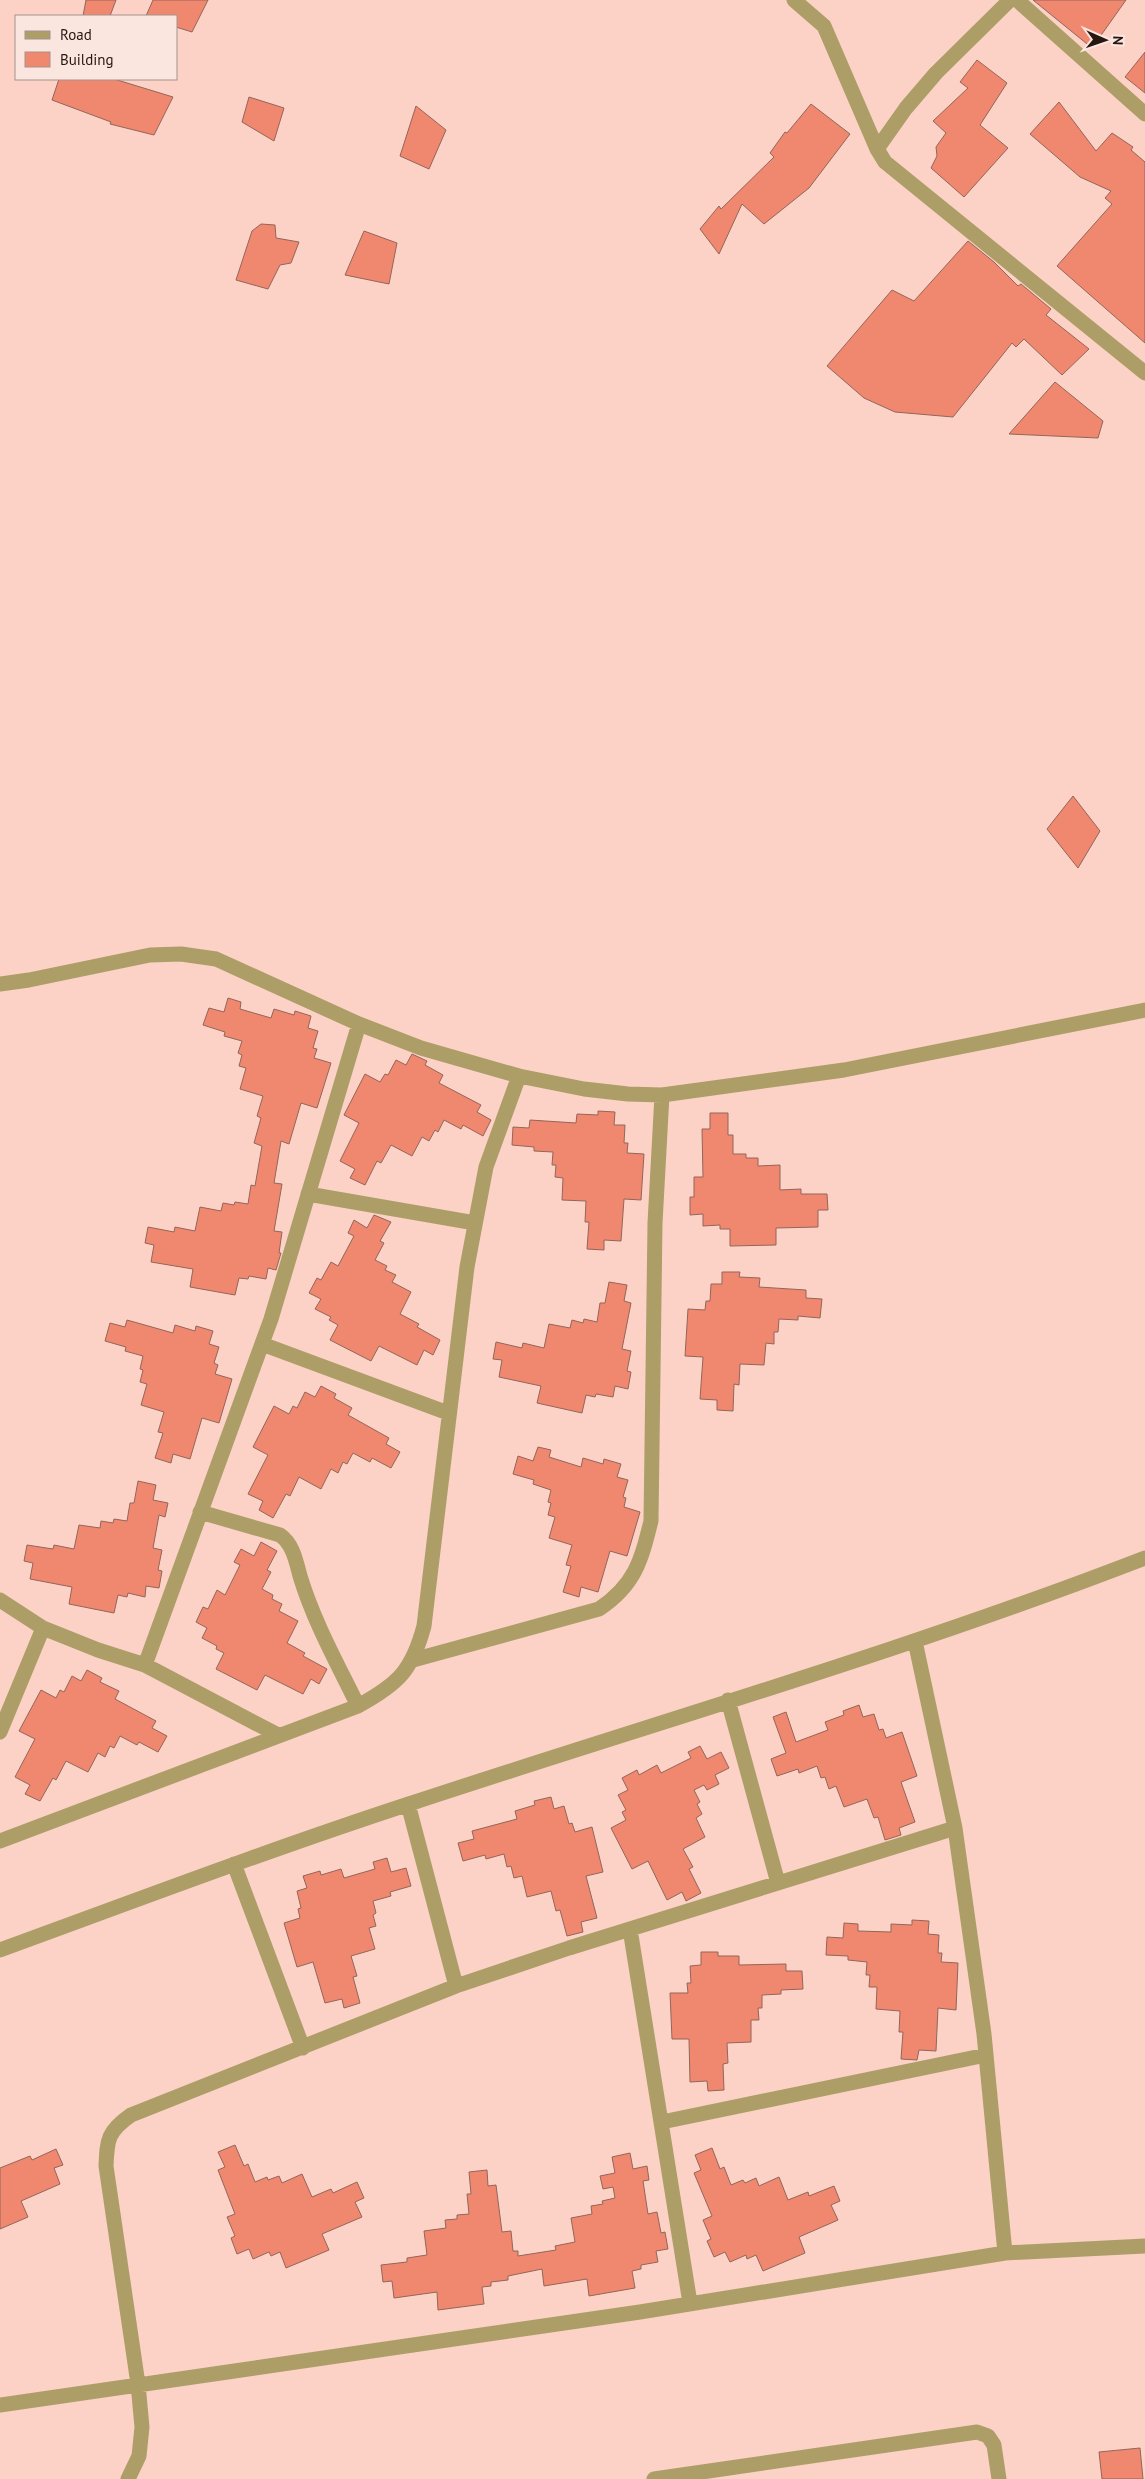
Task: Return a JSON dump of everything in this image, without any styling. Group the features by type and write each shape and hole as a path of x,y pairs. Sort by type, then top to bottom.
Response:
{"street":[{"path":"794,0 824,26 876,149 885,162 1145,373"},
{"path":"876,149 936,73 1010,0"},
{"path":"1017,0 1145,114"},
{"path":"0,984 150,956 181,954 216,959 359,1024 421,1048 519,1076 610,1092 662,1094 844,1070 1145,1010"},
{"path":"145,1665 262,1344 359,1024"},
{"path":"1,1839 358,1706 399,1679 413,1660 424,1626 448,1413 467,1267 486,1167 519,1076"},
{"path":"413,1660 599,1609 616,1598 629,1583 642,1558 651,1521 655,1222 662,1094"},
{"path":"308,1194 476,1223"},
{"path":"262,1344 448,1413"},
{"path":"200,1512 280,1535 285,1539 293,1552 310,1608 358,1706"},
{"path":"0,1950 234,1864 408,1804 728,1700 915,1642 1145,1558"},
{"path":"0,1600 43,1628 98,1650 145,1665 278,1735"},
{"path":"0,1732 43,1628"},
{"path":"915,1642 956,1828 986,2055 1005,2253"},
{"path":"728,1700 778,1883"},
{"path":"408,1804 456,1986"},
{"path":"128,2479 139,2456 142,2427 138,2384 106,2166 107,2141 116,2126 131,2115 456,1986 630,1929 956,1828"},
{"path":"234,1864 303,2048"},
{"path":"630,1929 690,2303"},
{"path":"662,2122 986,2055"},
{"path":"0,2405 138,2384 270,2367 1005,2253 1145,2246"},
{"path":"656,2479 977,2432 988,2436 994,2445 999,2479"}],"building":[{"path":"86,0 116,0 110,15 83,15"},
{"path":"153,0 208,0 192,32 178,28 178,15 146,15"},
{"path":"1033,0 1126,0 1092,48"},
{"path":"1145,52 1145,93 1125,77"},
{"path":"977,60 1007,83 980,125 1008,148 964,197 931,168 937,156 936,147 946,133 933,121 968,88 960,82"},
{"path":"59,80 117,80 173,97 154,135 110,124 111,122 52,100"},
{"path":"249,97 284,108 274,141 242,122"},
{"path":"1059,102 1096,151 1112,133 1133,147 1131,150 1145,162 1145,343 1057,266 1112,204 1105,198 1111,191 1080,177 1030,134"},
{"path":"811,104 850,134 809,188 764,224 742,204 719,254 700,229 719,206 721,209 774,157 770,153 785,132 787,133"},
{"path":"416,106 446,130 429,169 400,156"},
{"path":"261,224 275,225 276,238 299,242 291,263 280,265 268,289 236,280 252,231"},
{"path":"364,231 397,243 389,284 345,275"},
{"path":"968,241 994,262 1018,286 1021,284 1051,309 1046,315 1089,349 1062,375 1024,339 1016,347 1012,343 953,417 895,412 864,398 827,366 892,290 914,301"},
{"path":"1055,382 1103,421 1098,438 1009,434"},
{"path":"1073,796 1100,831 1078,868 1047,829"},
{"path":"228,998 241,1002 240,1009 271,1018 274,1009 294,1015 295,1011 311,1016 308,1028 318,1031 313,1048 317,1049 314,1058 331,1063 317,1108 301,1103 289,1144 281,1141 274,1183 282,1184 274,1231 282,1232 279,1253 281,1253 276,1270 268,1268 266,1279 249,1276 248,1279 239,1278 235,1295 190,1287 193,1269 151,1262 154,1245 145,1243 148,1227 174,1232 175,1227 195,1231 200,1207 221,1211 223,1203 234,1205 235,1202 248,1204 251,1185 255,1186 262,1146 254,1143 261,1118 257,1116 263,1096 240,1089 246,1068 239,1066 242,1055 238,1053 242,1041 224,1036 225,1032 203,1025 209,1008 224,1012"},
{"path":"412,1054 427,1061 425,1065 443,1075 439,1083 481,1105 477,1112 491,1120 483,1136 463,1125 461,1129 444,1120 438,1132 435,1130 429,1141 422,1137 412,1156 391,1145 381,1163 377,1161 365,1185 350,1178 355,1169 340,1161 359,1123 344,1115 365,1074 380,1082 385,1074 388,1075 396,1060 406,1065"},
{"path":"598,1111 615,1112 614,1125 625,1125 624,1143 628,1143 627,1153 644,1154 641,1200 624,1199 621,1241 604,1240 604,1250 587,1249 589,1222 585,1222 586,1201 562,1200 563,1178 555,1177 556,1165 552,1165 553,1152 534,1151 534,1147 512,1145 513,1127 529,1128 530,1120 576,1123 577,1114 598,1115"},
{"path":"710,1113 728,1113 728,1135 733,1135 733,1154 746,1154 746,1158 758,1158 758,1166 780,1165 780,1190 801,1189 801,1194 827,1194 828,1210 818,1210 818,1227 776,1228 776,1245 730,1246 730,1229 720,1229 720,1225 703,1226 703,1214 690,1215 690,1197 694,1197 694,1177 703,1177 702,1129 710,1129"},
{"path":"374,1215 391,1222 380,1241 384,1243 375,1260 387,1266 385,1270 396,1275 392,1282 411,1292 400,1314 419,1324 417,1327 440,1340 433,1355 424,1350 417,1365 379,1346 371,1361 330,1340 338,1325 329,1320 331,1317 315,1309 321,1299 309,1293 317,1278 321,1280 331,1262 338,1266 354,1236 348,1233 354,1220 367,1228"},
{"path":"722,1272 740,1272 739,1277 760,1278 759,1287 806,1290 806,1298 822,1299 820,1318 798,1316 798,1320 779,1319 778,1332 774,1332 774,1344 766,1343 764,1365 740,1364 739,1385 734,1384 733,1411 717,1410 717,1400 700,1399 703,1357 685,1356 688,1309 705,1310 706,1301 710,1301 711,1284 722,1284"},
{"path":"609,1282 627,1285 624,1301 631,1303 622,1349 631,1351 627,1371 631,1372 628,1389 615,1386 613,1397 596,1394 595,1397 586,1395 582,1413 537,1403 541,1386 499,1377 502,1360 493,1359 496,1342 522,1348 523,1343 544,1348 549,1324 570,1328 572,1320 583,1323 584,1319 597,1322 600,1303 605,1303"},
{"path":"127,1320 173,1333 175,1325 195,1331 196,1326 213,1331 209,1344 219,1347 214,1363 218,1365 215,1374 232,1379 219,1423 202,1418 190,1459 173,1454 171,1463 155,1458 163,1433 158,1432 164,1412 141,1405 147,1384 140,1382 143,1370 140,1369 143,1356 125,1351 126,1347 105,1341 110,1323 125,1327"},
{"path":"321,1386 336,1394 334,1398 352,1408 348,1415 389,1438 386,1444 400,1452 391,1468 372,1458 370,1462 353,1453 347,1464 343,1462 338,1473 331,1469 321,1489 299,1477 290,1496 286,1494 273,1518 259,1510 263,1501 248,1494 268,1455 253,1447 274,1406 289,1414 293,1406 297,1408 305,1392 315,1397"},
{"path":"538,1447 551,1450 549,1457 581,1467 583,1458 603,1464 604,1459 621,1464 617,1477 628,1480 623,1497 626,1498 624,1507 640,1512 627,1556 610,1551 598,1592 581,1587 579,1597 563,1592 571,1566 566,1565 572,1545 549,1538 555,1517 548,1515 551,1503 548,1502 551,1490 533,1484 534,1480 513,1474 518,1456 533,1461"},
{"path":"138,1481 156,1485 153,1500 168,1503 165,1517 159,1515 153,1548 162,1550 158,1570 162,1571 159,1588 146,1586 145,1597 128,1593 127,1597 118,1595 114,1613 69,1604 72,1587 30,1579 33,1563 24,1561 27,1545 53,1549 54,1545 74,1549 79,1525 100,1528 101,1521 113,1523 114,1519 127,1521 130,1503 134,1503"},
{"path":"261,1542 277,1551 267,1570 271,1572 262,1589 273,1595 272,1599 282,1604 279,1611 298,1621 287,1643 305,1653 303,1656 327,1669 319,1684 311,1679 303,1694 265,1675 257,1690 216,1669 224,1653 216,1649 217,1646 202,1638 207,1628 196,1622 203,1607 208,1609 217,1590 225,1595 240,1565 234,1562 241,1549 254,1556"},
{"path":"87,1670 102,1678 100,1682 119,1691 115,1699 156,1721 152,1728 167,1736 158,1752 139,1742 137,1745 120,1736 114,1748 110,1746 105,1757 98,1753 88,1772 66,1761 56,1780 53,1778 40,1801 25,1794 30,1785 15,1777 35,1739 19,1731 41,1690 56,1698 60,1690 64,1692 72,1676 81,1681"},
{"path":"859,1705 863,1717 874,1714 879,1730 883,1729 886,1738 902,1732 917,1776 901,1782 915,1822 899,1828 901,1835 885,1840 878,1817 874,1818 867,1799 844,1807 836,1786 829,1789 825,1777 821,1778 817,1766 799,1773 798,1769 777,1776 771,1759 786,1753 773,1717 786,1712 796,1742 828,1730 825,1722 844,1715 843,1711"},
{"path":"700,1746 707,1759 721,1752 729,1768 715,1775 719,1784 707,1790 704,1785 694,1790 700,1802 697,1804 702,1814 696,1818 705,1837 683,1849 693,1867 689,1869 701,1893 686,1901 682,1892 667,1900 648,1861 632,1869 611,1828 626,1820 622,1812 626,1810 618,1795 628,1790 622,1778 637,1770 639,1775 657,1765 661,1773 691,1758 688,1752"},
{"path":"551,1797 554,1809 564,1806 569,1824 572,1823 575,1832 592,1827 603,1872 586,1876 597,1918 581,1922 583,1932 567,1936 560,1910 556,1911 551,1891 527,1897 522,1876 514,1878 511,1866 507,1867 504,1854 486,1859 485,1855 463,1861 458,1843 474,1839 472,1831 517,1819 515,1811 535,1805 534,1801"},
{"path":"387,1858 391,1872 406,1868 411,1886 390,1892 391,1896 373,1901 376,1913 373,1915 376,1926 369,1928 375,1949 351,1956 357,1976 353,1977 360,2003 344,2008 342,1999 325,2003 313,1962 297,1967 284,1923 300,1918 298,1909 301,1908 297,1891 307,1888 303,1876 320,1871 321,1875 341,1869 344,1878 375,1869 373,1862"},
{"path":"912,1920 929,1921 928,1934 939,1935 938,1953 942,1953 941,1962 958,1963 956,2010 938,2008 936,2051 919,2050 917,2060 901,2059 903,2032 899,2032 900,2011 876,2009 877,1987 869,1987 870,1975 866,1975 867,1962 848,1960 848,1956 826,1955 827,1937 843,1938 844,1923 858,1924 858,1931 891,1932 891,1924 912,1925"},
{"path":"701,1952 718,1952 718,1956 739,1956 739,1965 786,1964 786,1971 802,1971 803,1989 781,1990 781,1994 762,1995 762,2008 758,2008 759,2020 751,2020 751,2042 727,2043 728,2063 723,2064 724,2090 708,2091 707,2081 690,2082 689,2039 672,2039 670,1993 688,1993 687,1983 691,1983 690,1966 701,1965"},
{"path":"235,2145 244,2166 248,2164 255,2182 267,2177 268,2180 279,2176 282,2183 302,2174 312,2197 331,2189 333,2193 357,2182 364,2198 355,2202 362,2217 322,2234 329,2250 286,2268 280,2252 271,2256 269,2252 253,2259 249,2249 237,2254 231,2238 235,2236 227,2217 235,2214 218,2170 225,2167 218,2152"},
{"path":"712,2148 720,2169 724,2167 731,2185 743,2180 745,2183 756,2178 759,2186 779,2177 788,2200 808,2192 809,2196 834,2186 840,2201 831,2205 838,2220 799,2237 805,2253 763,2271 756,2255 747,2259 746,2255 730,2262 725,2252 714,2257 707,2241 711,2239 703,2220 712,2216 694,2173 701,2170 695,2155"},
{"path":"56,2149 63,2165 54,2168 60,2184 21,2201 28,2217 0,2229 0,2168 30,2156 32,2160"},
{"path":"630,2153 633,2169 647,2166 649,2180 643,2181 648,2214 657,2212 661,2233 665,2232 668,2249 656,2251 658,2262 641,2265 641,2269 632,2271 635,2288 589,2296 587,2279 544,2286 542,2269 508,2276 508,2280 491,2282 491,2286 482,2287 484,2304 438,2310 437,2292 394,2298 392,2281 383,2282 381,2265 407,2262 407,2258 427,2255 424,2231 446,2228 445,2220 457,2219 457,2215 469,2214 467,2194 471,2194 469,2172 487,2170 488,2186 496,2185 502,2232 511,2231 513,2251 518,2251 518,2256 556,2250 555,2246 575,2242 571,2218 592,2214 591,2206 603,2204 602,2201 615,2198 613,2187 603,2189 600,2176 615,2173 612,2157"},
{"path":"1140,2448 1143,2479 1102,2479 1099,2452"}]}
